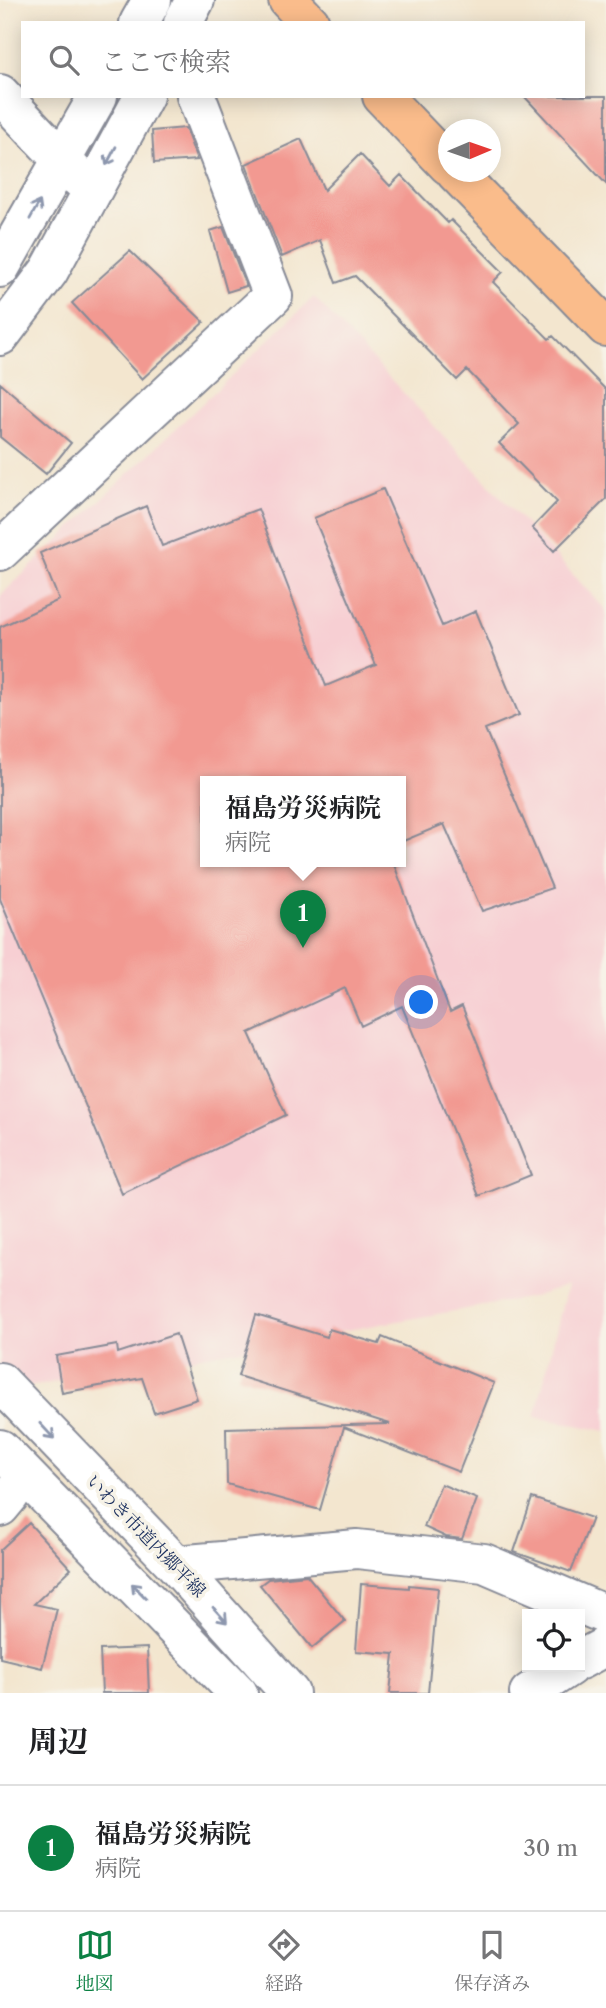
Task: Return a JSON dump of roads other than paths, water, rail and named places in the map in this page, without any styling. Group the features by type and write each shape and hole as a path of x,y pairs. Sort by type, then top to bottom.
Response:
{"main road":[{"path":"288,0 308,21"},
{"path":"384,98 438,154"},
{"path":"465,182 606,327"}],"street":[{"path":"140,21 152,0"},
{"path":"184,21 195,0"},
{"path":"0,94 92,192"},
{"path":"0,268 97,98"},
{"path":"0,336 49,271 143,98"},
{"path":"0,551 273,296 197,98"},
{"name":"いわき市道内郷平線","path":"0,1382 176,1565 290,1693"},
{"path":"0,1449 238,1693"},
{"path":"176,1565 357,1549 396,1555 468,1560 484,1563 606,1615"},
{"path":"585,1657 606,1646"},
{"path":"529,1693 561,1672"}],"place":[{"name":"福島労災病院","path":"303,948"}]}
